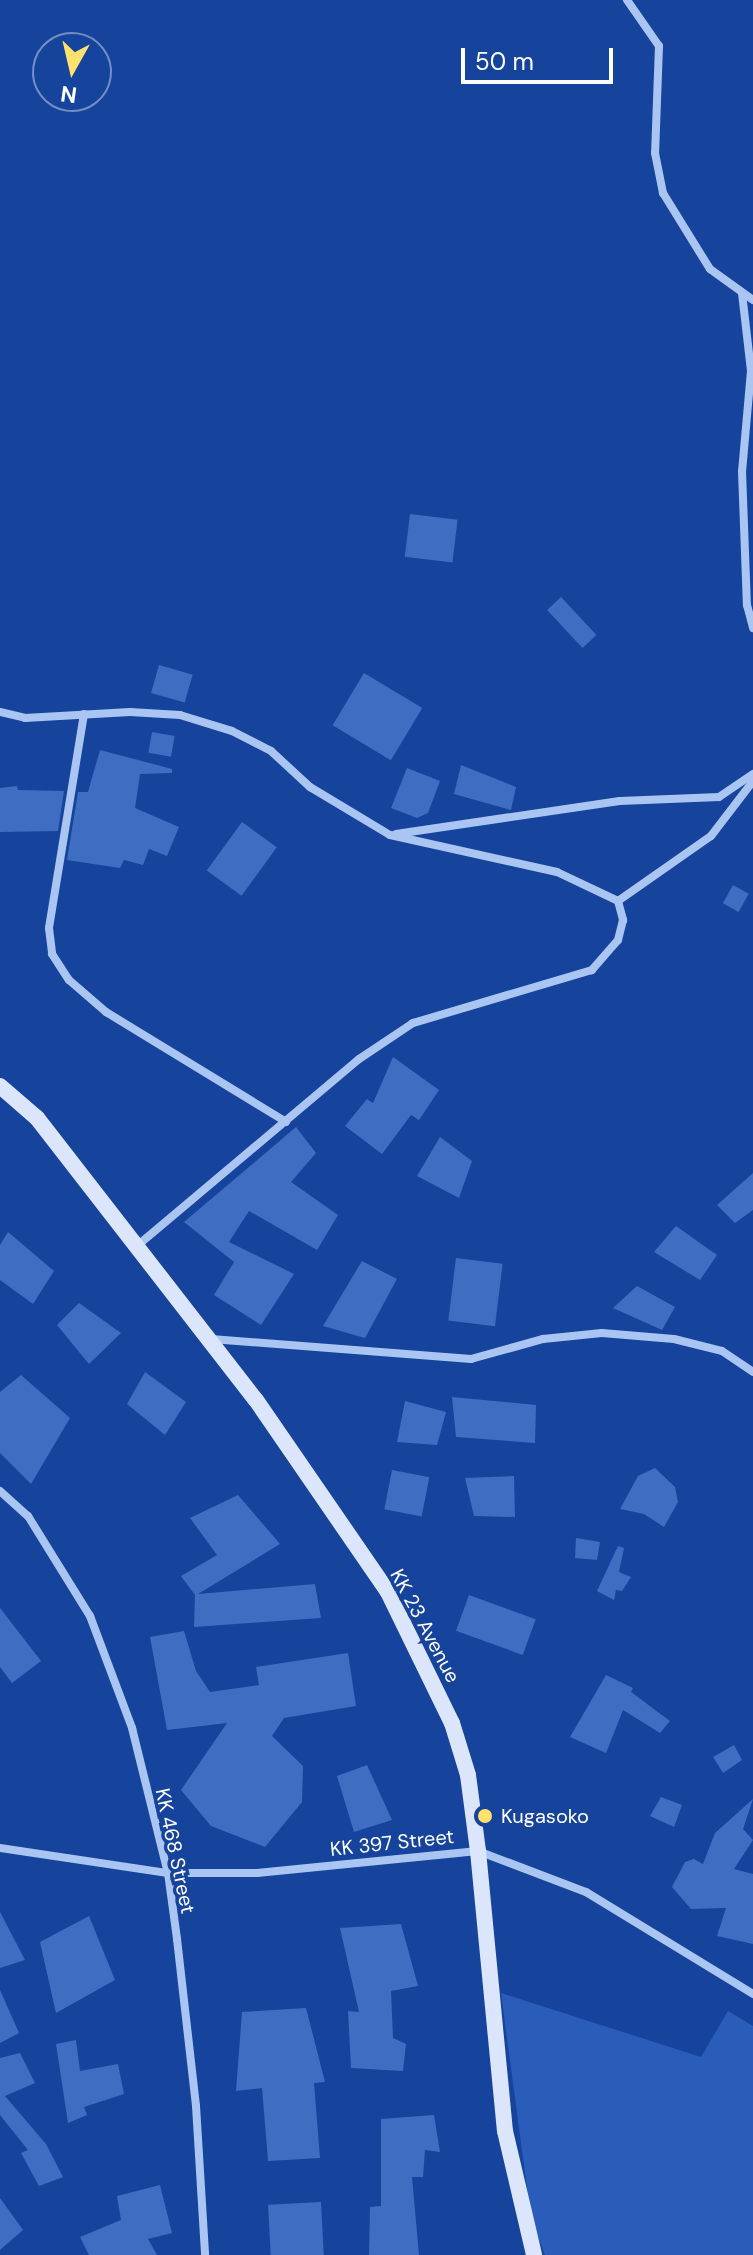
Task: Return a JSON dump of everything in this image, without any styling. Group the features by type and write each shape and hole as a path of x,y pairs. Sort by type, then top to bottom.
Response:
{"main road":[{"name":"KK 23 Avenue","path":"0,1086 37,1118 211,1339 388,1592 452,1723 468,1775 478,1851 505,2131 534,2255"}],"street":[{"path":"627,0 659,46 655,153 663,193 710,269 753,300"},
{"path":"742,293 751,371 742,471 747,605 753,628"},
{"path":"0,712 25,718 84,714 180,715 232,731 271,751 310,787 390,835 557,872 618,901 623,920 618,940 592,970 413,1023 359,1059 138,1245"},
{"path":"84,714 49,928 52,954 69,980 106,1012 286,1122"},
{"path":"390,835 620,801 719,797 753,774"},
{"path":"618,901 711,836 753,781"},
{"path":"211,1339 471,1359 543,1339 602,1333 722,1351 753,1372"},
{"name":"KK 468 Street","path":"0,1491 28,1516 90,1616 132,1728 168,1873 196,2106 205,2255"},
{"name":"KK 397 Street","path":"0,1848 168,1873 257,1873 478,1851 586,1892 753,1994"}],"shaded area":[{"path":"501,1993 701,2057 728,2011 753,2026 753,2255 545,2255 531,2218"}],"building":[{"path":"410,514 458,520 452,563 405,557"},
{"path":"561,597 596,635 583,648 547,610"},
{"path":"159,665 193,675 185,703 151,693"},
{"path":"364,673 422,708 391,760 333,725"},
{"path":"152,732 175,736 171,757 148,753"},
{"path":"100,750 172,769 172,773 140,774 135,808 179,827 167,856 149,849 143,865 124,860 120,868 67,860 78,792 88,792"},
{"path":"461,765 516,787 511,810 454,794"},
{"path":"407,768 440,781 428,813 417,818 391,808"},
{"path":"17,786 18,790 64,791 58,831 0,832 0,788"},
{"path":"242,822 277,847 242,896 207,871"},
{"path":"733,885 749,894 739,912 723,903"},
{"path":"393,1057 439,1090 419,1120 411,1115 382,1154 345,1126 367,1099 373,1103"},
{"path":"296,1127 316,1153 291,1182 338,1215 317,1250 249,1211 229,1242 294,1274 261,1325 214,1295 234,1262 184,1222"},
{"path":"440,1137 472,1161 459,1198 417,1176"},
{"path":"753,1173 753,1210 735,1223 717,1205"},
{"path":"676,1226 717,1255 700,1280 654,1252"},
{"path":"8,1232 54,1271 33,1304 0,1280 0,1245"},
{"path":"456,1258 503,1264 495,1326 448,1321"},
{"path":"362,1261 397,1279 365,1338 323,1326"},
{"path":"637,1286 675,1307 662,1330 613,1308"},
{"path":"79,1303 121,1333 89,1364 57,1325"},
{"path":"145,1372 186,1402 165,1435 127,1404"},
{"path":"21,1375 70,1418 31,1484 0,1453 0,1392"},
{"path":"452,1397 536,1405 535,1443 456,1437"},
{"path":"405,1401 446,1412 437,1445 397,1442"},
{"path":"655,1468 675,1487 678,1502 664,1527 644,1514 620,1509 638,1476"},
{"path":"392,1470 429,1477 422,1517 384,1509"},
{"path":"514,1476 515,1517 474,1516 465,1478"},
{"path":"238,1495 280,1544 198,1594 315,1584 321,1618 194,1627 195,1595 181,1576 217,1555 190,1518"},
{"path":"576,1538 600,1542 597,1560 575,1558"},
{"path":"618,1546 624,1548 619,1572 631,1577 622,1591 616,1590 614,1600 597,1591"},
{"path":"469,1595 536,1619 523,1655 456,1631"},
{"path":"0,1608 41,1661 12,1683 0,1667"},
{"path":"184,1631 196,1671 210,1692 259,1685 256,1667 348,1653 356,1706 284,1718 272,1736 303,1766 302,1802 265,1847 211,1826 181,1790 227,1723 167,1730 150,1637"},
{"path":"606,1675 633,1688 631,1692 670,1721 660,1733 623,1710 606,1753 570,1737"},
{"path":"734,1745 742,1760 723,1773 713,1757"},
{"path":"367,1765 392,1820 354,1832 337,1776"},
{"path":"661,1797 682,1805 674,1827 650,1816"},
{"path":"753,1799 743,1829 753,1840 734,1869 753,1874 753,1944 717,1936 726,1908 691,1909 672,1887 685,1862 694,1859 703,1864 715,1833"},
{"path":"0,1912 25,1960 0,1968"},
{"path":"89,1916 115,1980 56,2013 40,1942"},
{"path":"401,1924 418,1986 391,1991 393,2038 406,2044 403,2071 351,2068 348,2011 359,2012 340,1928"},
{"path":"0,1990 19,2033 0,2043"},
{"path":"306,2008 325,2082 314,2083 320,2158 268,2161 262,2088 236,2091 242,2012"},
{"path":"76,2040 80,2071 118,2064 124,2094 84,2107 87,2115 68,2123 56,2044"},
{"path":"20,2053 35,2083 5,2096 46,2144 63,2177 39,2186 21,2153 28,2150 0,2115 0,2058"},
{"path":"434,2115 440,2152 425,2150 423,2177 412,2177 419,2255 369,2255 370,2207 381,2206 381,2119"},
{"path":"160,2185 172,2233 148,2239 157,2255 89,2255 80,2237 121,2220 117,2196"},
{"path":"0,2198 23,2230 0,2250"},
{"path":"321,2202 324,2255 271,2255 268,2205"}],"place":[{"name":"Kugasoko","path":"485,1816"}]}
